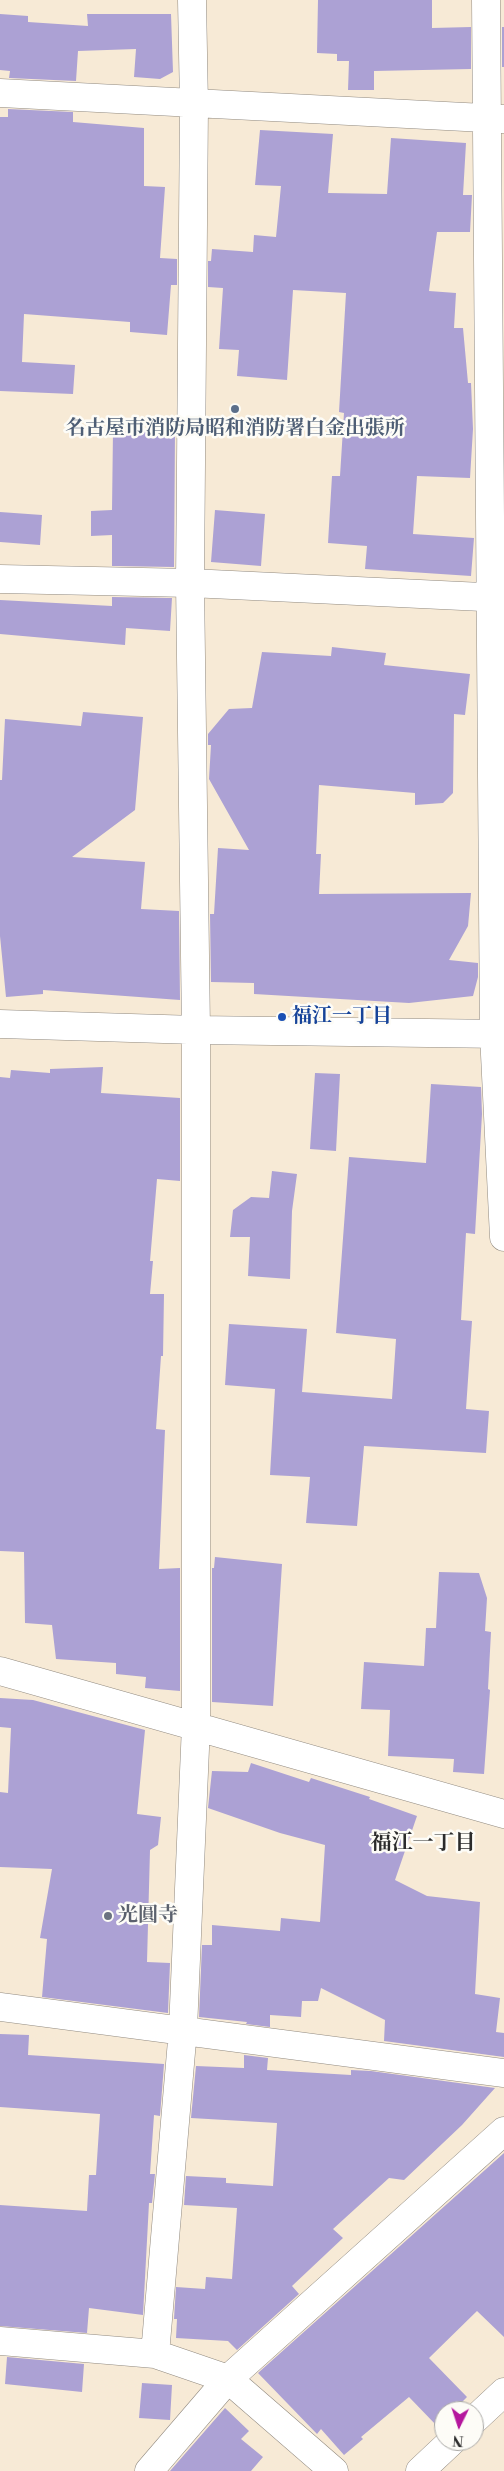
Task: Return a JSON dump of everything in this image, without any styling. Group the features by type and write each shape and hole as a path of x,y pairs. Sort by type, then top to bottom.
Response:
{"street":[{"path":"155,2354 183,2030 196,1725 196,1030 190,583 194,105 192,0"},
{"path":"486,0 496,118 499,1034 504,1236"},
{"path":"0,93 194,105 496,118"},
{"path":"0,579 190,583 497,598"},
{"path":"0,1024 196,1030 499,1034"},
{"path":"0,1671 196,1725 504,1814"},
{"path":"0,2008 183,2030 504,2073"},
{"path":"149,2471 228,2379 504,2131"},
{"path":"0,2341 155,2354 228,2379 334,2471"},
{"path":"484,2411 504,2392"},
{"path":"420,2471 441,2451"}],"building":[{"path":"318,0 432,0 432,28 471,27 471,69 374,71 374,90 348,90 349,61 337,61 337,54 317,53"},
{"path":"0,14 28,16 28,22 88,26 87,14 171,14 173,72 160,79 134,77 136,49 78,51 76,81 9,78 10,71 0,70"},
{"path":"502,27 504,27 504,67 502,67"},
{"path":"8,109 73,112 73,122 144,128 144,186 165,187 160,258 177,259 177,285 171,285 167,335 130,332 130,322 24,314 22,362 75,365 73,394 0,391 0,117 8,117"},
{"path":"260,130 333,134 328,193 387,194 391,138 466,143 463,195 472,195 470,232 437,232 429,291 456,293 454,328 463,328 468,383 471,383 473,429 470,478 417,476 413,534 474,538 471,576 365,569 367,546 328,543 332,476 340,476 344,413 339,412 346,293 293,290 287,380 237,376 239,350 219,349 223,288 208,287 208,261 211,261 212,249 253,252 254,235 276,237 281,186 255,185"},
{"path":"113,431 175,431 174,567 112,566 112,535 91,536 91,511 112,510"},
{"path":"215,510 265,514 261,566 211,562"},
{"path":"0,512 42,515 40,545 0,542"},
{"path":"112,597 172,598 170,631 126,628 125,645 0,634 0,600 112,606"},
{"path":"332,647 386,653 384,665 470,674 465,715 454,714 453,793 443,803 415,805 415,793 319,785 316,854 321,854 319,894 471,893 468,926 449,960 478,963 478,977 473,996 409,1003 254,994 254,983 211,982 210,914 214,914 218,848 249,850 209,779 211,745 208,745 208,734 229,709 252,708 262,652 331,656"},
{"path":"83,712 143,717 135,810 72,857 145,862 141,909 179,911 180,1000 43,990 43,994 6,997 0,936 0,780 2,780 5,719 81,726"},
{"path":"103,1067 101,1093 180,1098 180,1181 157,1179 150,1261 153,1261 150,1294 164,1294 163,1356 161,1356 156,1429 165,1430 159,1569 180,1568 180,1691 145,1688 146,1677 116,1674 116,1663 56,1659 52,1625 25,1623 24,1552 0,1551 0,1077 10,1078 11,1070 50,1073 50,1069"},
{"path":"315,1073 340,1074 336,1151 310,1149"},
{"path":"431,1084 481,1087 482,1114 475,1234 466,1233 461,1320 472,1321 466,1409 489,1411 486,1453 364,1446 357,1526 306,1523 310,1477 270,1475 275,1389 225,1385 229,1324 307,1329 302,1392 392,1399 396,1339 336,1333 349,1157 426,1163"},
{"path":"272,1171 297,1174 292,1211 290,1279 248,1276 250,1237 230,1237 233,1210 251,1197 269,1198"},
{"path":"215,1557 282,1564 273,1706 212,1702 212,1568 214,1568"},
{"path":"439,1572 479,1573 487,1598 485,1631 491,1632 488,1689 490,1690 484,1774 453,1772 454,1759 388,1756 390,1710 361,1709 364,1662 424,1666 426,1628 436,1628"},
{"path":"0,1698 33,1700 145,1730 137,1814 161,1817 158,1845 150,1850 147,1962 170,1963 168,2013 42,1997 47,1939 40,1938 52,1869 0,1867 0,1792 8,1793 11,1728 0,1727"},
{"path":"251,1763 309,1782 311,1778 370,1797 369,1799 417,1816 395,1880 427,1896 480,1902 475,1994 500,1998 496,2032 504,2033 504,2057 384,2041 385,2020 321,1988 318,2001 302,2001 301,2017 270,2015 270,2027 246,2024 247,2022 199,2017 202,1945 212,1945 212,1925 280,1931 281,1918 320,1922 325,1845 280,1833 208,1808 212,1771 248,1772"},
{"path":"0,2034 29,2035 28,2055 164,2064 160,2116 154,2115 150,2174 155,2174 152,2203 149,2203 143,2315 89,2308 87,2333 0,2326 0,2205 87,2211 89,2175 96,2175 100,2114 0,2107"},
{"path":"244,2055 268,2058 267,2070 351,2075 351,2070 371,2071 495,2088 462,2125 404,2180 389,2178 333,2229 343,2238 292,2286 299,2294 237,2350 228,2341 176,2338 177,2319 174,2319 176,2287 205,2289 206,2277 232,2279 237,2208 184,2205 186,2176 226,2178 226,2183 273,2186 277,2123 191,2118 196,2066 244,2068"},
{"path":"504,2153 504,2337 477,2311 429,2358 467,2397 463,2401 434,2401 434,2423 409,2397 361,2437 363,2439 344,2455 321,2429 317,2434 258,2373"},
{"path":"7,2357 84,2364 82,2392 5,2384"},
{"path":"142,2383 172,2385 170,2420 139,2418"},
{"path":"225,2408 249,2431 241,2439 263,2457 251,2471 170,2471"}],"place":[{"name":"名古屋市消防局昭和消防署白金出張所","path":"235,409"},
{"name":"福江一丁目","path":"282,1017"},
{"name":"光圓寺","path":"108,1916"}],"district":[{"name":"福江一丁目","path":"423,1844"}]}
